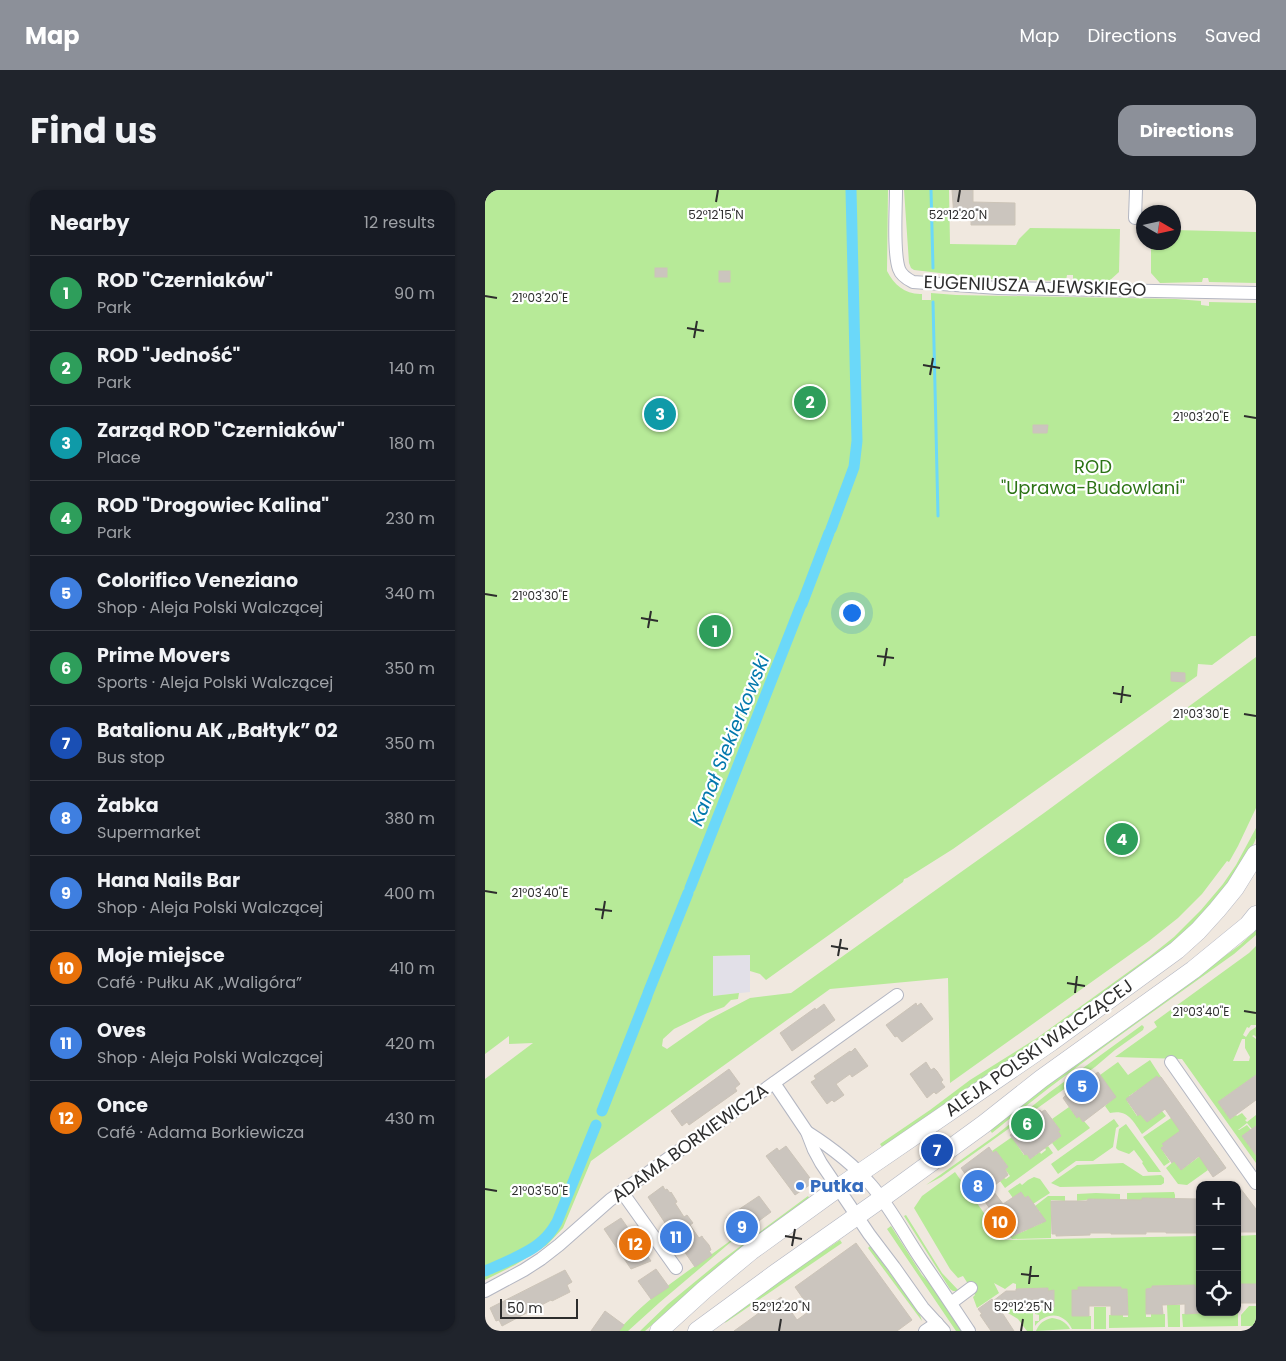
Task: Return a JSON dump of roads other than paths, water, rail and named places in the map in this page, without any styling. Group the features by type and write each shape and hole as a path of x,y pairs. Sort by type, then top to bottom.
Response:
{"main road":[{"name":"ALEJA POLSKI WALCZĄCEJ","path":"659,1331 751,1251 838,1188 1051,1042 1177,950 1217,910 1235,888 1256,854"},
{"name":"ALEJA POLSKI WALCZĄCEJ","path":"697,1331 746,1294 881,1199 984,1124 1041,1079 1193,970 1248,925 1256,915"}],"street":[{"name":"EUGENIUSZA AJEWSKIEGO","path":"896,190 896,249 898,265 903,275 913,282 998,288 1256,292"},
{"path":"1135,218 1136,190"},
{"name":"ADAMA BORKIEWICZA","path":"485,1291 541,1259 606,1203 897,996"},
{"path":"1171,1062 1256,1183"},
{"path":"775,1083 807,1132 818,1156 869,1234 923,1308 941,1327 925,1331"},
{"path":"807,1132 824,1143 871,1185 969,1331"},
{"path":"622,1192 676,1268"},
{"path":"951,1303 971,1288"}],"waterway":[{"name":"Kanał Siekierkowski","path":"831,529 854,467 857,441 851,190"},
{"path":"931,190 933,268"},
{"path":"933,302 938,516"},
{"name":"Kanał Siekierkowski","path":"802,604 829,533"},
{"name":"Kanał Siekierkowski","path":"690,888 801,605"},
{"name":"Kanał Siekierkowski","path":"648,993 688,893"},
{"name":"Kanał Siekierkowski","path":"602,1111 647,996"},
{"name":"Kanał Siekierkowski","path":"485,1271 530,1250 550,1232 557,1222 596,1125"}],"place":[{"name":"ROD \"Jedność\"","path":"810,402"},
{"name":"Zarząd ROD \"Czerniaków\"","path":"660,414"},
{"name":"ROD \"Czerniaków\"","path":"715,631"},
{"name":"ROD \"Drogowiec Kalina\"","path":"1122,839"},
{"name":"Colorifico Veneziano","path":"1082,1086"},
{"name":"Prime Movers","path":"1027,1124"},
{"name":"Batalionu AK „Bałtyk” 02","path":"937,1150"},
{"name":"Putka","path":"800,1186"},
{"name":"Żabka","path":"978,1186"},
{"name":"Moje miejsce","path":"1000,1222"},
{"name":"Hana Nails Bar","path":"742,1227"},
{"name":"Oves","path":"676,1237"},
{"name":"Once","path":"635,1244"}],"park label":[{"name":"ROD \"Uprawa-Budowlani\"","path":"1093,477"}]}
